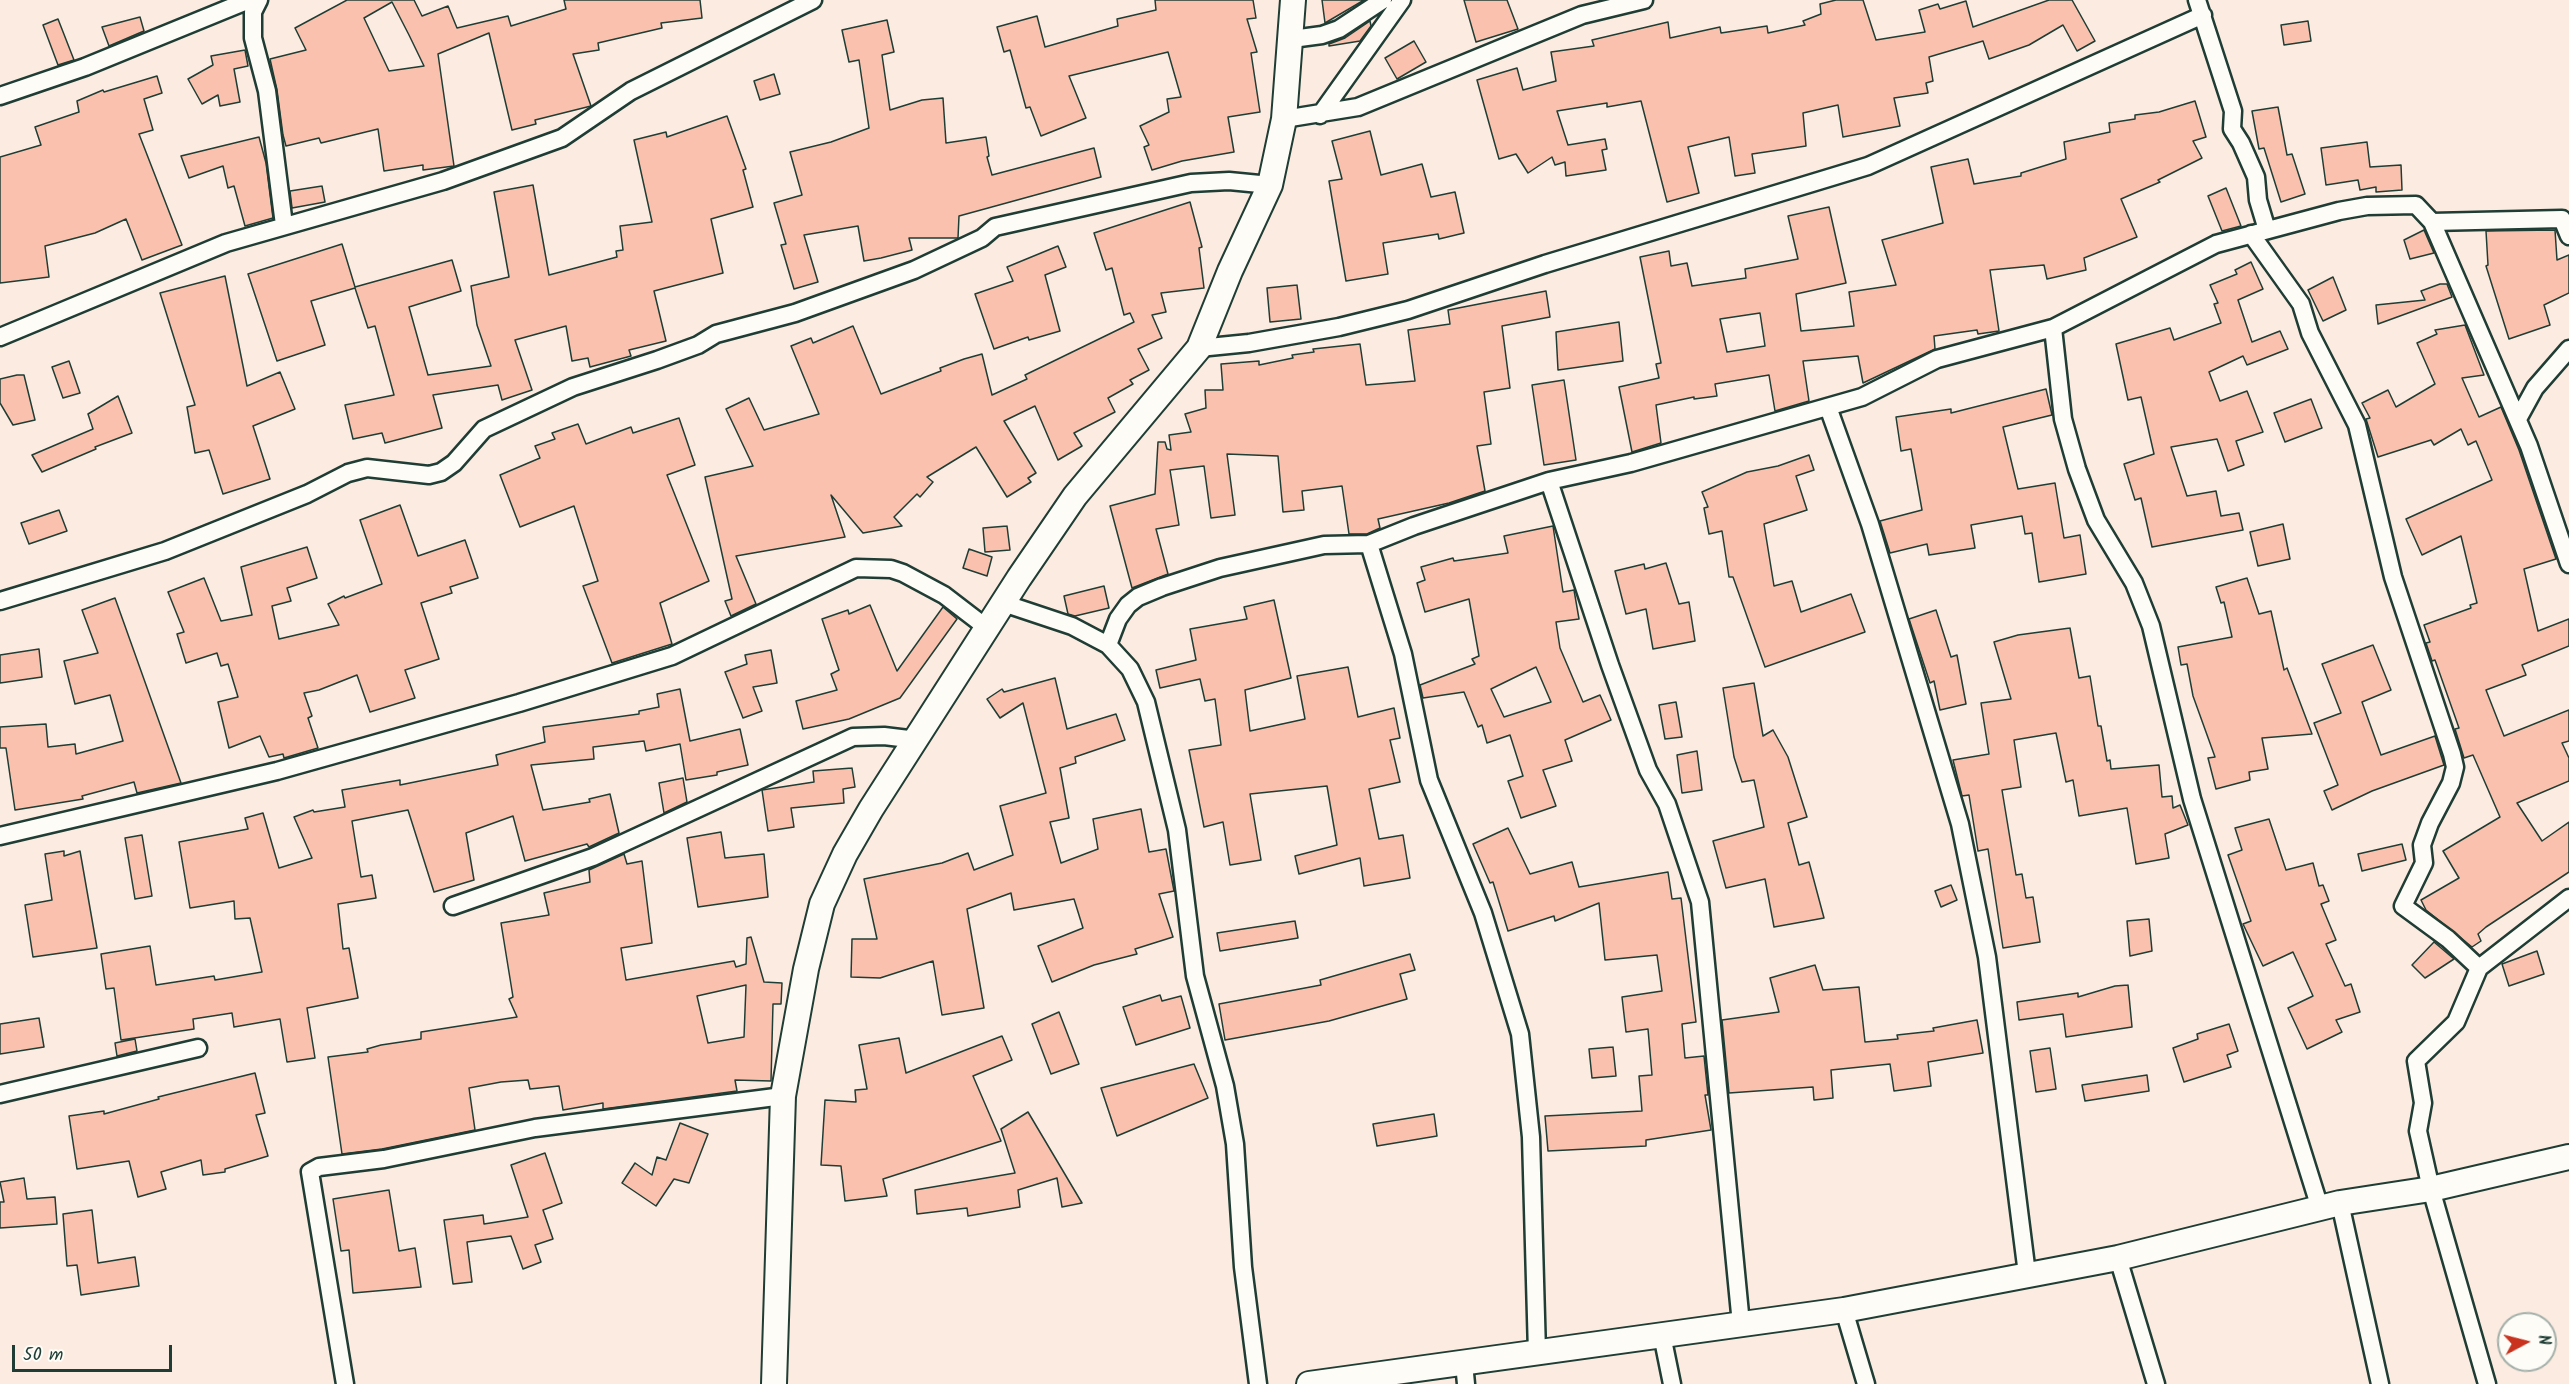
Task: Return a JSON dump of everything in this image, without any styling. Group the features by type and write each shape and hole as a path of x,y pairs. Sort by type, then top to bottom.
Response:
{"street":[{"path":"0,96 85,67 249,0"},
{"path":"259,0 253,12 253,38 267,91 284,225"},
{"path":"0,337 226,243 443,181 561,138 631,91 813,0"},
{"path":"774,1384 783,1096 806,969 822,904 855,836 1003,603 1076,496 1199,348 1230,271 1270,185 1284,119 1292,39 1293,0"},
{"path":"1292,39 1322,35 1339,29 1383,0"},
{"path":"1320,115 1402,0"},
{"path":"1284,119 1320,115 1358,107 1582,15 1644,0"},
{"path":"1199,348 1249,343 1328,329 1408,310 1545,264 1868,166 2200,8 2233,111 2232,129 2241,142 2256,177 2259,232 2301,304 2310,333 2357,425 2393,577 2452,754 2454,767 2451,783 2430,823 2422,845 2424,863 2403,906 2448,939 2479,968"},
{"path":"0,601 165,551 307,494 348,473 367,468 429,475 441,472 454,463 484,429 573,387 698,345 716,334 795,313 914,270 982,238 995,227 1191,183 1229,181 1270,185"},
{"path":"1108,645 1118,619 1128,605 1138,597 1162,587 1220,568 1324,545 1370,544 1414,526 1549,482 1631,463 1862,397 1937,359 2053,328 2216,244 2367,206 2416,205 2432,222 2518,419 2569,564"},
{"path":"2432,222 2562,219 2569,236"},
{"path":"2053,328 2063,419 2077,469 2096,520 2134,583 2151,626 2192,799 2330,1206 2380,1384"},
{"path":"2518,419 2535,388 2569,349"},
{"path":"1828,406 1870,524 1960,824 1987,957 2027,1274"},
{"path":"1549,482 1614,676 1648,770 1667,804 1700,902 1741,1324"},
{"path":"1370,544 1403,654 1428,780 1483,913 1520,1034 1531,1137 1537,1353"},
{"path":"0,836 277,771 519,703 672,656 856,568 891,569 903,573 944,595 987,628"},
{"path":"1003,603 1072,626 1108,645 1130,669 1146,702 1177,830 1193,966 1225,1086 1235,1144 1243,1267 1258,1384"},
{"path":"453,906 593,857 853,737 884,736 917,741"},
{"path":"2487,1384 2431,1189 2418,1131 2422,1103 2416,1061 2456,1022 2479,968 2569,898"},
{"path":"0,1094 198,1048"},
{"path":"345,1384 310,1172 319,1167 384,1159 535,1128 783,1096"},
{"path":"1309,1384 1465,1374 1537,1353 1844,1310 2118,1258 2330,1206 2431,1189 2569,1157"},
{"path":"2118,1258 2156,1384"},
{"path":"1844,1310 1866,1384"},
{"path":"1662,1335 1672,1384"}],"building":[{"path":"347,0 414,0 422,16 448,6 457,28 508,16 511,26 566,9 564,0 700,0 702,18 661,23 662,28 598,43 599,50 573,54 591,106 535,120 536,124 512,130 489,33 438,54 454,166 423,170 423,165 384,171 378,129 321,143 319,138 286,146 270,59 306,50 295,28","holes":["392,2 424,66 389,71 364,18"]},
{"path":"1155,0 1253,0 1256,18 1247,19 1257,52 1251,53 1260,112 1228,117 1234,152 1182,161 1152,170 1144,147 1149,145 1140,126 1169,112 1167,99 1181,97 1168,52 1069,76 1086,118 1041,136 1030,107 1026,108 1010,50 1004,52 997,27 1037,16 1045,47 1118,26 1117,19 1156,10"},
{"path":"1322,0 1364,0 1325,23"},
{"path":"1464,0 1507,0 1518,29 1476,42"},
{"path":"1836,0 1863,0 1876,40 1925,32 1919,10 1938,4 1940,9 1966,1 1973,27 2049,0 2072,0 2095,41 2077,51 2063,25 2029,45 1989,59 1983,41 1929,57 1933,81 1926,83 1928,93 1894,98 1900,126 1843,137 1838,105 1803,113 1806,146 1752,154 1755,173 1735,176 1729,137 1688,147 1699,193 1667,202 1641,101 1607,107 1607,103 1557,111 1568,145 1605,139 1607,149 1602,150 1606,170 1566,176 1565,162 1555,165 1552,157 1528,173 1516,154 1499,159 1477,80 1517,68 1523,90 1556,81 1551,52 1594,46 1592,40 1668,22 1670,38 1720,27 1721,33 1767,26 1768,33 1805,25 1803,21 1821,14 1820,4"},
{"path":"140,17 144,31 109,46 102,27"},
{"path":"58,19 74,60 58,65 43,25"},
{"path":"887,20 894,52 882,55 890,110 922,100 943,98 946,143 986,137 989,156 987,157 992,175 1094,148 1101,177 959,216 958,238 909,238 912,250 881,258 864,261 858,226 804,235 818,282 794,289 781,245 786,244 774,203 802,195 790,152 831,142 869,128 859,60 849,62 842,30"},
{"path":"1370,21 1371,26 1360,41 1329,46 1329,44 1345,38"},
{"path":"2308,21 2311,41 2284,45 2281,25"},
{"path":"1414,41 1426,62 1397,79 1385,58"},
{"path":"245,50 248,66 234,69 240,102 220,106 218,95 202,104 188,79 213,65 211,56"},
{"path":"774,74 780,94 760,100 754,81"},
{"path":"157,76 162,93 144,99 153,130 139,134 182,245 142,260 126,219 95,233 45,246 49,277 0,283 0,157 41,145 35,127 79,112 77,101 103,90 104,92"},
{"path":"2195,101 2206,137 2193,141 2202,158 2158,180 2160,182 2121,199 2137,237 2084,258 2086,270 2047,279 2044,265 1990,270 1999,331 1978,334 1977,330 1934,336 1935,349 1863,383 1858,356 1803,361 1809,401 1775,411 1769,375 1715,384 1717,396 1694,399 1694,397 1656,405 1661,443 1632,452 1619,387 1659,378 1656,364 1661,363 1640,257 1669,251 1671,266 1687,263 1692,286 1746,278 1745,269 1798,259 1788,216 1829,207 1846,283 1796,294 1801,331 1854,326 1849,292 1896,285 1882,240 1943,223 1931,167 1968,159 1974,184 2021,176 2021,173 2066,159 2064,142 2110,132 2109,123 2135,119 2135,115 2159,112","holes":["1760,313 1765,346 1727,352 1720,319"]},
{"path":"2278,107 2287,155 2292,154 2305,194 2281,202 2264,148 2259,149 2252,111"},
{"path":"727,116 746,169 743,170 753,207 711,219 723,273 654,291 666,341 629,350 631,356 590,367 588,358 572,361 566,326 515,340 532,390 502,400 498,385 433,395 442,428 385,443 382,433 353,439 345,405 394,395 375,326 368,328 355,288 311,301 325,345 277,361 248,274 342,244 355,287 452,260 461,291 409,307 428,375 491,366 477,325 471,286 509,277 494,192 533,185 549,275 617,257 616,251 623,250 620,226 652,222 634,140 666,132 667,137"},
{"path":"1370,131 1381,175 1422,164 1431,197 1455,192 1464,233 1439,239 1438,234 1383,243 1388,274 1346,281 1329,181 1342,179 1332,141"},
{"path":"259,137 266,163 273,218 245,226 234,186 228,188 223,166 189,178 181,156"},
{"path":"2367,142 2370,167 2401,165 2402,190 2376,192 2376,187 2360,190 2358,180 2326,185 2321,148"},
{"path":"322,186 325,202 292,208 290,191"},
{"path":"2226,188 2241,226 2222,231 2208,196"},
{"path":"1190,202 1202,247 1199,248 1204,288 1161,293 1166,312 1152,315 1162,338 1138,349 1149,370 1130,380 1133,384 1108,398 1115,412 1074,433 1082,446 1058,460 1035,406 1004,421 1036,473 1028,478 1031,482 1007,497 976,447 927,477 933,482 920,497 917,494 894,517 902,526 863,533 831,495 845,537 736,556 756,604 731,616 725,601 732,599 705,477 753,466 726,409 749,398 764,430 819,414 791,346 811,338 813,343 853,326 881,394 941,371 940,368 982,354 992,395 1027,379 1025,375 1134,322 1130,313 1124,315 1112,268 1106,270 1094,233"},
{"path":"2424,230 2434,253 2410,259 2404,240"},
{"path":"2555,230 2557,260 2569,255 2569,293 2544,305 2550,325 2509,339 2486,266 2488,265 2486,231"},
{"path":"1058,246 1066,267 1045,275 1060,331 1029,340 1028,337 994,349 975,294 1013,281 1007,267"},
{"path":"2251,262 2263,289 2238,300 2252,342 2280,331 2288,349 2247,365 2243,356 2209,372 2220,401 2247,391 2263,432 2236,441 2244,465 2228,471 2217,439 2171,447 2187,496 2216,491 2221,516 2239,513 2243,530 2152,547 2141,498 2135,500 2124,464 2154,454 2141,397 2128,400 2116,344 2170,328 2174,340 2221,323 2214,304 2218,303 2210,285 2237,274 2235,270"},
{"path":"225,276 247,386 280,372 295,409 253,426 270,479 223,494 209,450 195,453 187,407 195,405 160,293"},
{"path":"2333,277 2346,310 2323,321 2308,290"},
{"path":"2440,284 2447,284 2452,297 2378,324 2376,305 2425,300 2421,291"},
{"path":"1297,285 1301,319 1270,322 1267,288"},
{"path":"1546,291 1550,317 1502,326 1510,388 1484,392 1491,444 1477,446 1485,491 1449,503 1378,519 1380,528 1367,534 1349,534 1342,486 1302,491 1304,510 1283,512 1278,456 1227,454 1235,515 1211,518 1204,466 1170,470 1179,525 1156,529 1168,574 1132,588 1110,506 1155,494 1158,442 1165,442 1167,449 1171,450 1169,435 1191,432 1185,414 1206,408 1205,390 1223,390 1221,364 1259,361 1259,365 1293,358 1292,355 1314,352 1313,349 1360,344 1366,385 1415,381 1408,330 1450,324 1448,310"},
{"path":"1619,322 1623,361 1558,370 1556,332"},
{"path":"2465,325 2484,375 2462,378 2479,417 2501,407 2519,450 2556,559 2524,569 2538,631 2569,619 2569,646 2522,665 2526,675 2486,690 2504,736 2569,710 2569,741 2562,743 2569,758 2569,781 2517,803 2542,841 2569,822 2569,872 2486,927 2478,934 2481,941 2472,947 2426,910 2421,900 2459,878 2443,851 2500,817 2473,755 2464,758 2455,729 2459,728 2435,660 2432,661 2426,643 2430,642 2424,625 2471,608 2470,605 2477,603 2461,536 2422,555 2406,519 2492,480 2476,441 2468,445 2461,429 2434,445 2431,440 2378,457 2366,419 2370,418 2362,403 2388,390 2396,407 2435,384 2417,343 2437,334 2435,330"},
{"path":"69,361 80,393 63,398 52,367"},
{"path":"24,375 35,420 13,425 0,403 0,379"},
{"path":"1564,380 1576,460 1544,465 1532,385"},
{"path":"2046,389 2052,415 2003,427 2018,489 2055,483 2064,538 2080,535 2086,574 2039,582 2032,533 2025,534 2022,516 1971,525 1975,548 1929,555 1927,544 1890,553 1880,521 1922,510 1911,449 1901,451 1896,417 1951,409 1951,413"},
{"path":"118,396 132,433 95,447 96,449 42,472 32,455 93,429 88,414"},
{"path":"2311,399 2322,428 2285,442 2274,413"},
{"path":"679,418 695,465 667,475 709,581 660,603 672,644 612,663 583,586 598,581 574,506 520,527 500,475 540,458 535,446 555,439 552,433 578,424 586,444 631,427 633,433"},
{"path":"1809,455 1814,470 1796,476 1807,510 1764,524 1774,586 1792,581 1801,612 1851,594 1865,632 1765,667 1733,577 1729,577 1722,531 1709,534 1704,508 1708,507 1702,492 1747,472 1778,466"},
{"path":"400,505 418,556 465,540 478,578 450,587 452,593 421,603 439,659 405,670 415,698 370,712 357,675 319,690 304,693 312,716 308,718 318,748 284,758 283,754 269,757 260,736 229,748 218,702 238,697 228,664 221,666 217,653 186,663 177,634 184,632 168,592 204,578 221,621 252,615 241,567 307,547 317,578 287,588 291,601 272,606 279,639 339,625 328,604 344,596 345,598 382,584 360,520"},
{"path":"59,510 67,531 29,544 21,523"},
{"path":"2283,524 2290,559 2258,566 2250,532"},
{"path":"1007,526 1010,550 985,552 983,528"},
{"path":"1553,526 1563,592 1574,590 1579,619 1556,622 1560,648 1583,702 1600,695 1611,720 1565,740 1572,761 1543,770 1556,806 1521,818 1508,781 1523,776 1510,735 1487,743 1482,725 1478,727 1464,692 1423,698 1420,685 1475,664 1472,659 1479,656 1469,599 1425,612 1417,583 1425,580 1421,567 1453,558 1454,561 1508,553 1504,536","holes":["1536,667 1551,702 1504,717 1491,689"]},
{"path":"969,549 992,557 987,576 963,568"},
{"path":"1666,563 1679,604 1689,602 1695,641 1653,649 1646,609 1626,614 1615,571 1644,564 1645,569"},
{"path":"2247,578 2259,614 2271,611 2284,670 2287,668 2312,734 2262,738 2268,769 2249,772 2250,780 2216,789 2208,758 2215,757 2193,696 2187,664 2181,665 2178,647 2232,637 2224,602 2221,603 2216,587"},
{"path":"1104,586 1109,608 1075,616 1068,614 1064,596"},
{"path":"115,598 181,783 137,793 134,782 82,796 83,799 15,810 6,748 0,748 0,727 46,724 48,747 75,744 76,754 123,741 110,695 75,704 64,661 98,653 82,610"},
{"path":"1274,600 1291,678 1245,690 1250,731 1305,719 1297,676 1348,667 1358,717 1394,708 1400,738 1390,740 1400,782 1369,789 1379,839 1403,835 1410,878 1364,886 1360,858 1299,874 1295,856 1337,845 1327,786 1250,794 1261,860 1230,865 1223,822 1204,827 1189,750 1221,745 1215,699 1205,701 1200,679 1160,688 1156,670 1196,660 1190,629 1247,619 1244,607"},
{"path":"870,605 897,671 943,607 957,619 900,698 849,719 803,729 796,701 837,690 831,674 839,670 822,619 848,610 849,614"},
{"path":"1936,610 1951,657 1957,655 1966,704 1940,710 1934,681 1930,683 1909,619"},
{"path":"2070,628 2079,678 2090,676 2098,726 2101,726 2107,761 2110,760 2111,769 2159,765 2162,797 2172,796 2173,808 2180,805 2188,825 2165,834 2169,858 2136,864 2127,808 2079,816 2073,780 2066,782 2056,733 2014,740 2021,787 2002,790 2016,875 2022,874 2026,898 2033,897 2040,942 2003,948 1988,849 1978,851 1969,795 1962,796 1953,760 1989,754 1981,703 2011,699 1994,642 2018,635"},
{"path":"2373,645 2391,690 2362,702 2381,755 2435,736 2444,765 2372,791 2332,810 2324,791 2338,785 2314,723 2341,713 2322,664"},
{"path":"39,649 42,677 0,683 0,655"},
{"path":"771,650 777,683 753,687 762,711 743,718 725,672 747,664 745,655"},
{"path":"1055,678 1067,729 1116,714 1125,740 1075,757 1076,763 1060,768 1069,818 1050,822 1061,863 1098,849 1093,819 1141,809 1149,852 1166,849 1174,891 1159,894 1173,937 1135,949 1137,954 1094,965 1052,982 1038,946 1083,928 1074,899 1014,910 1011,893 967,909 984,1008 942,1015 933,961 880,978 851,977 852,939 877,939 864,879 942,863 968,853 974,870 1013,855 1000,806 1046,793 1023,703 1000,718 987,699 1002,689 1004,692"},
{"path":"1754,683 1763,736 1773,730 1788,757 1807,817 1788,823 1799,865 1809,862 1824,918 1774,927 1765,879 1726,888 1713,841 1764,827 1754,780 1742,782 1734,757 1723,688"},
{"path":"680,689 690,741 740,729 748,765 717,772 717,775 686,780 680,744 646,751 644,741 593,747 594,759 531,765 543,810 590,802 589,799 610,794 619,833 589,847 587,844 525,861 513,816 466,833 474,880 434,892 408,810 352,821 361,877 372,875 376,898 338,904 343,949 349,948 358,998 307,1008 315,1058 287,1062 280,1019 234,1027 232,1013 193,1019 194,1029 121,1040 114,988 106,989 101,954 150,946 156,985 214,976 215,980 262,972 250,918 235,919 234,901 190,908 179,842 248,829 245,818 263,813 279,868 312,858 294,817 313,810 314,812 345,807 342,790 400,780 400,785 498,765 496,755 545,742 543,727 639,714 639,711 659,707 657,694"},
{"path":"1676,702 1682,737 1665,739 1659,705"},
{"path":"1697,751 1702,790 1682,793 1677,755"},
{"path":"852,768 855,787 843,789 844,803 791,808 794,827 768,831 762,790 814,782 813,771"},
{"path":"683,778 687,802 664,813 659,783"},
{"path":"2269,819 2286,870 2313,863 2319,886 2323,885 2329,901 2321,904 2336,940 2326,944 2345,986 2351,984 2360,1012 2336,1020 2342,1032 2307,1049 2288,1008 2313,996 2293,952 2263,966 2243,924 2251,921 2228,855 2242,850 2235,828"},
{"path":"1508,828 1530,874 1572,862 1579,887 1668,872 1672,899 1681,898 1696,1022 1682,1024 1685,1058 1704,1056 1708,1095 1705,1095 1711,1130 1646,1140 1646,1146 1548,1151 1545,1116 1642,1111 1639,1076 1652,1075 1648,1029 1626,1032 1622,997 1662,991 1657,955 1605,960 1599,903 1555,921 1554,916 1508,931 1493,882 1490,883 1473,844"},
{"path":"721,832 725,858 764,854 768,897 698,907 687,838"},
{"path":"142,835 152,896 135,899 125,838"},
{"path":"2402,844 2406,860 2362,871 2358,854"},
{"path":"64,851 64,856 80,851 97,948 33,957 25,905 52,900 45,854"},
{"path":"624,854 627,864 642,861 652,943 621,948 626,980 734,961 736,967 746,964 747,938 751,937 764,982 782,983 781,1004 773,1004 771,1081 735,1080 737,1091 603,1109 603,1103 563,1110 559,1086 530,1089 528,1080 501,1082 469,1088 475,1130 382,1149 342,1154 328,1057 368,1052 367,1049 381,1045 421,1039 421,1032 517,1017 509,999 513,997 501,923 549,915 544,893 590,882 589,870","holes":["746,985 744,1037 708,1043 697,996"]},
{"path":"1951,885 1957,900 1941,907 1935,891"},
{"path":"2149,919 2152,951 2130,956 2127,921"},
{"path":"1295,921 1298,938 1220,951 1217,933"},
{"path":"2434,942 2454,959 2425,978 2412,965"},
{"path":"2537,951 2544,974 2509,986 2502,964"},
{"path":"1410,954 1415,970 1400,974 1407,999 1329,1021 1225,1040 1219,1004 1321,985 1320,980"},
{"path":"1815,965 1823,990 1859,987 1865,1042 1898,1039 1897,1035 1934,1031 1933,1028 1977,1020 1983,1053 1928,1062 1931,1086 1894,1091 1890,1064 1831,1070 1833,1098 1814,1100 1813,1087 1729,1093 1722,1020 1779,1012 1770,978"},
{"path":"2128,985 2132,1027 2066,1037 2063,1014 2019,1020 2017,1002 2078,993 2078,997 2115,986"},
{"path":"1160,995 1162,1001 1181,996 1190,1028 1136,1045 1123,1007"},
{"path":"1059,1012 1079,1064 1051,1074 1032,1024"},
{"path":"39,1018 44,1047 0,1054 0,1024"},
{"path":"2229,1024 2238,1051 2227,1055 2231,1067 2184,1082 2173,1048 2198,1039 2197,1034"},
{"path":"1002,1036 1012,1060 973,1076 1001,1141 883,1179 887,1196 845,1201 841,1166 821,1165 825,1100 856,1102 855,1090 867,1089 859,1045 899,1038 906,1073"},
{"path":"135,1039 137,1051 117,1056 115,1043"},
{"path":"1613,1047 1616,1076 1592,1078 1589,1049"},
{"path":"2050,1048 2056,1089 2036,1092 2030,1051"},
{"path":"1194,1064 1208,1098 1117,1136 1101,1088"},
{"path":"255,1073 265,1113 256,1115 268,1156 225,1169 225,1172 203,1175 201,1160 161,1172 166,1189 138,1197 129,1161 77,1169 69,1116 104,1111 104,1114 159,1099 158,1097"},
{"path":"2147,1075 2149,1091 2085,1101 2082,1085"},
{"path":"1028,1112 1082,1203 1062,1207 1057,1178 1018,1190 1020,1207 968,1216 967,1208 917,1214 915,1190 1015,1173 1001,1129"},
{"path":"1434,1114 1437,1136 1377,1146 1373,1124"},
{"path":"680,1123 708,1134 689,1183 674,1179 656,1206 622,1183 635,1163 652,1175 657,1157 666,1160"},
{"path":"545,1153 562,1203 543,1210 553,1239 535,1245 541,1262 523,1269 511,1236 467,1242 472,1282 453,1284 444,1220 483,1215 484,1224 528,1217 511,1165"},
{"path":"24,1178 27,1199 55,1197 57,1224 0,1228 0,1202 4,1202 0,1182"},
{"path":"389,1190 399,1251 415,1248 421,1287 353,1293 349,1250 341,1251 333,1199"},
{"path":"92,1210 98,1263 135,1257 139,1286 81,1295 77,1265 67,1266 63,1214"}]}
